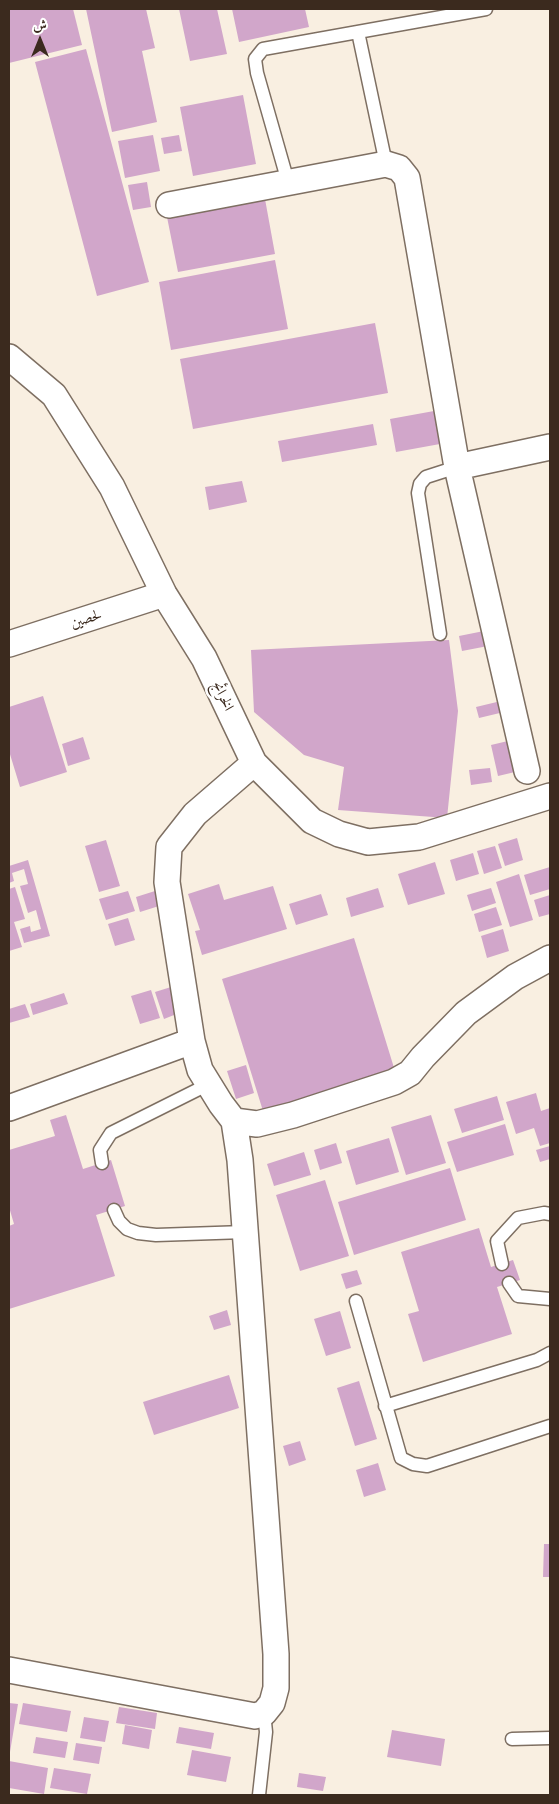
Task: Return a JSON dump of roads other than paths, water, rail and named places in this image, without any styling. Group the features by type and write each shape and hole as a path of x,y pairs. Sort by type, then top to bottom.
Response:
{"street":[{"path":"169,205 386,164 399,168 407,178 457,467 527,771"},
{"name":"الخرائج","path":"9,357 54,394 112,487 164,594 204,658 254,763 312,821 339,834 368,842 419,836 550,796"},
{"path":"457,467 550,447"},
{"name":"لحصين","path":"9,644 164,594"},
{"path":"9,1670 255,1716 264,1713 272,1703 276,1688 276,1654 240,1160 234,1121 200,1070 192,1041 167,882 169,847 195,814 254,763"},
{"path":"234,1121 257,1124 293,1115 394,1082 410,1073 466,1013 515,977 550,958"},
{"path":"9,1108 192,1041"}],"lane":[{"path":"288,182 257,73 255,59 263,49 486,9"},
{"path":"358,32 386,164"},
{"path":"440,634 418,493 426,477 457,467"},
{"path":"102,1163 100,1150 110,1133 208,1084"},
{"path":"114,1210 119,1221 127,1229 138,1233 156,1236 245,1232"},
{"path":"502,1264 497,1241 518,1218 544,1213 550,1214"},
{"path":"509,1283 518,1296 550,1299"},
{"path":"356,1301 401,1458 413,1464 428,1466 550,1426"},
{"path":"385,1406 537,1360 550,1354"},
{"path":"259,1795 266,1732 264,1713"},
{"path":"512,1739 550,1738"}]}
